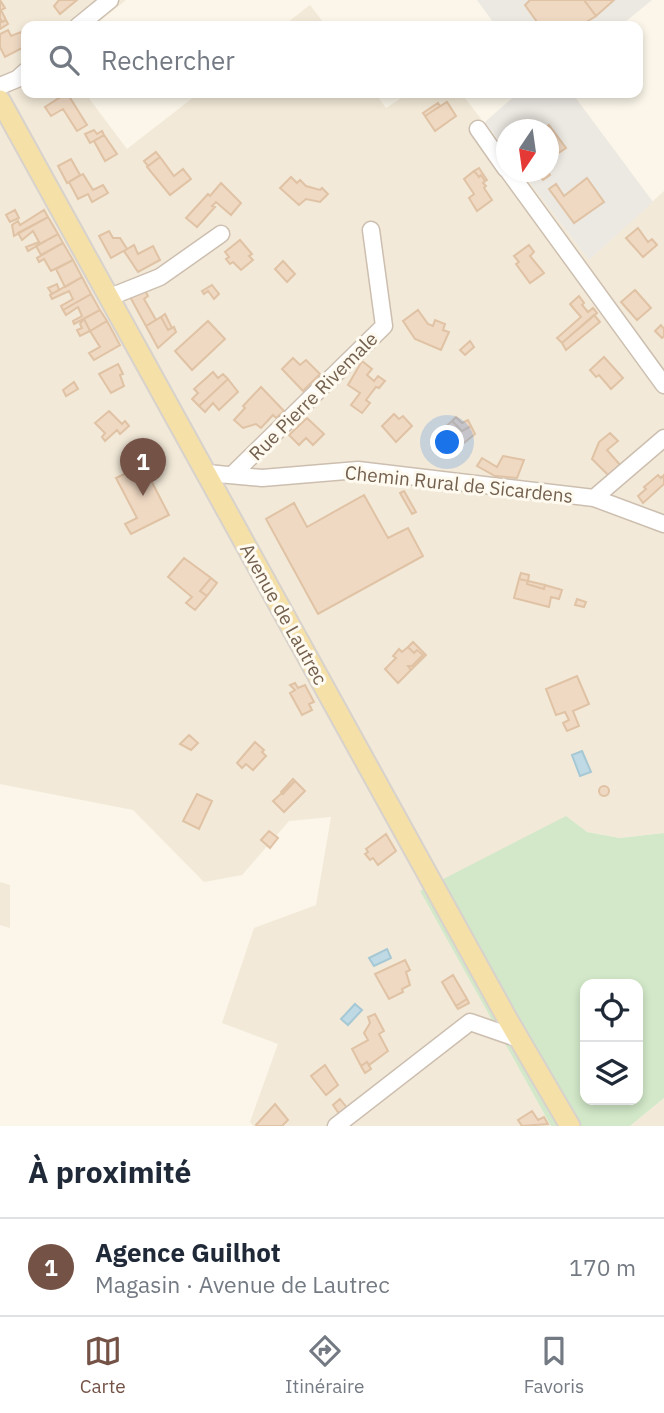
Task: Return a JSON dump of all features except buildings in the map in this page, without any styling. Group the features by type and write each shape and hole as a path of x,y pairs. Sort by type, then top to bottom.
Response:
{"main road":[{"name":"Avenue de Lautrec","path":"2,111 110,297 519,1039 570,1126"}],"street":[{"path":"84,21 110,0"},
{"path":"0,86 21,75"},
{"path":"478,130 496,154"},
{"path":"517,182 664,385"},
{"name":"Rue Pierre Rivemale","path":"232,475 384,326 371,230"},
{"path":"110,297 160,277 221,234"},
{"path":"594,498 664,438"},
{"name":"Chemin Rural de Sicardens","path":"207,473 262,478 358,470 594,498 664,524"},
{"path":"336,1126 470,1022 519,1039"}],"shaded area":[{"path":"0,0 126,0 100,21 21,21 21,98 89,98 127,149 193,98 379,98 386,108 401,98 465,98 496,138 496,182 530,182 589,260 664,191 664,833 620,838 587,832 420,891 551,1126 253,1126 250,1122 278,1044 222,1023 254,928 316,905 331,817 289,821 242,875 204,882 133,810 0,784"},
{"path":"477,0 652,0 626,21 492,21"},
{"path":"310,5 322,21 289,21"},
{"path":"512,98 576,98 653,202 589,260 530,182 559,182 559,119 496,119 496,137 485,122"},
{"path":"0,882 10,885 10,928 0,925"},
{"path":"664,1098 664,1126 630,1126"}],"green space":[{"path":"566,816 587,832 620,838 664,833 664,1098 630,1126 551,1126 420,891"}],"water":[{"path":"582,751 591,772 580,776 572,755"},
{"path":"387,949 391,958 374,966 369,958"},
{"path":"355,1004 362,1010 348,1025 341,1019"}],"place":[{"name":"Agence Guilhot","path":"143,496"}]}
